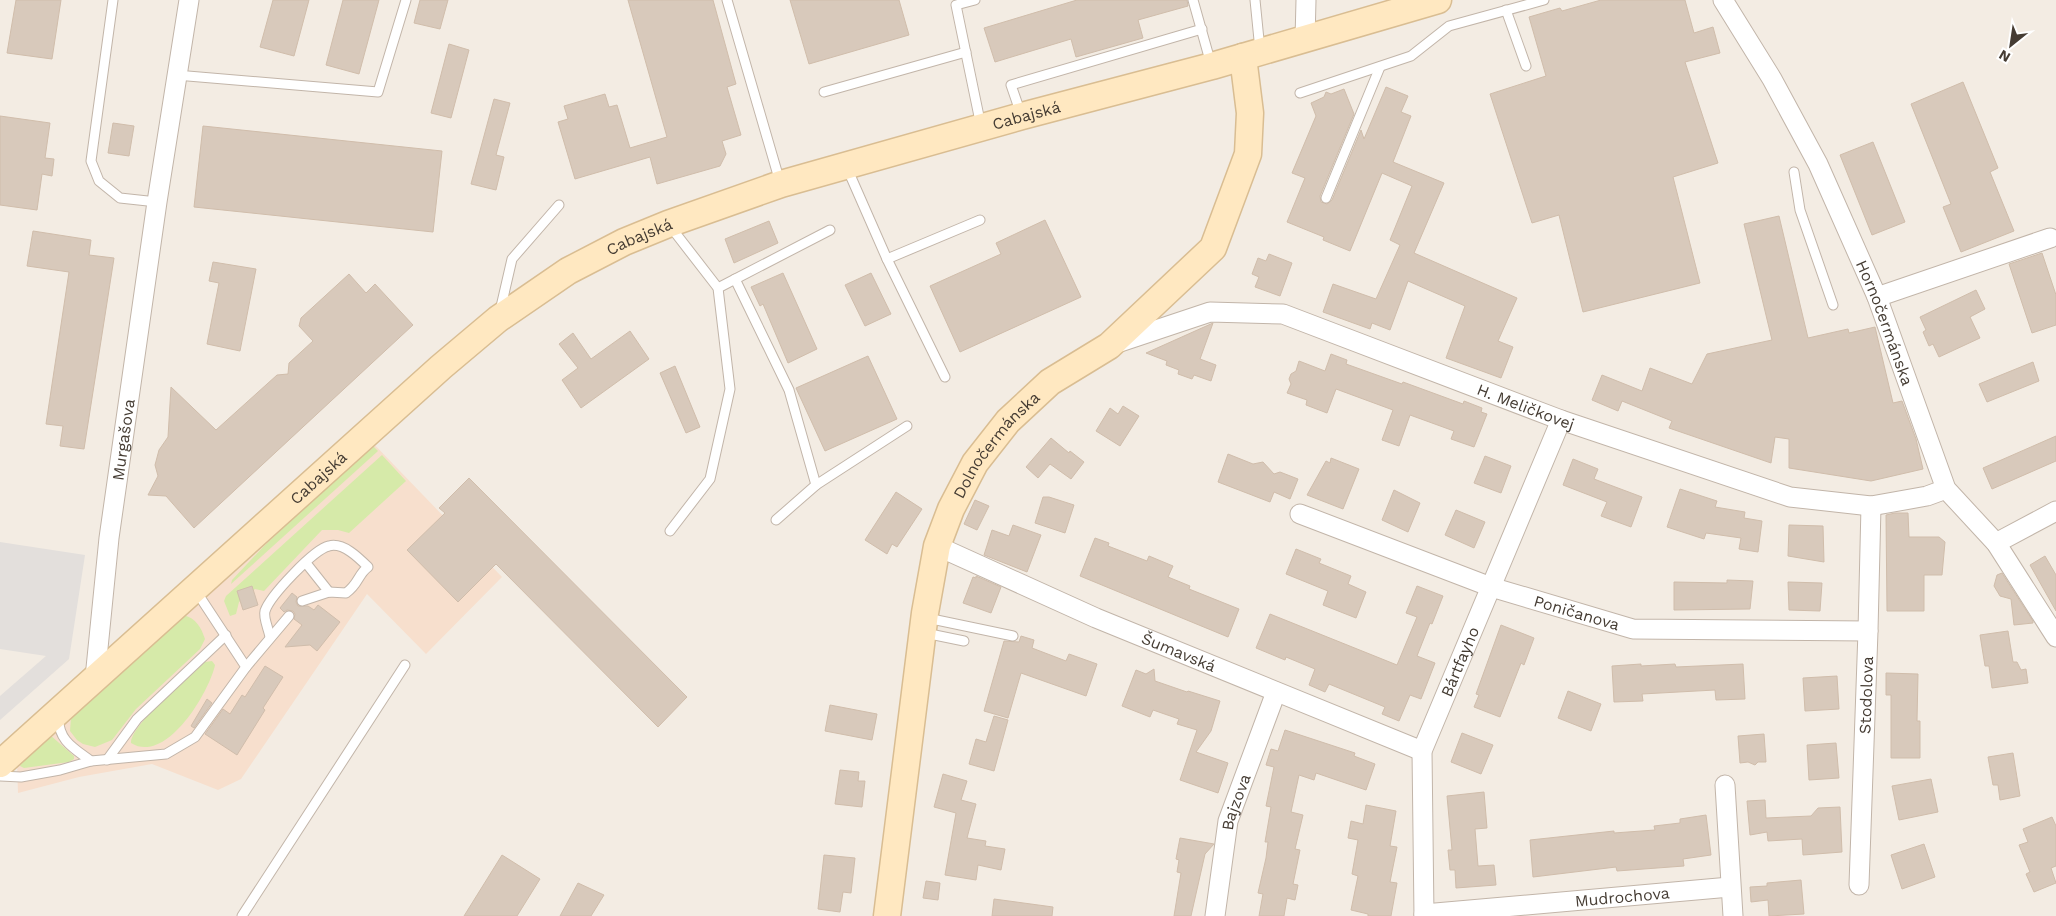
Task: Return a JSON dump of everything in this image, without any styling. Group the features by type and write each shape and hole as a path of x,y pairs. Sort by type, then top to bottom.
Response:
{"main road":[{"name":"Cabajská","path":"0,764 400,403 498,319 568,271 592,258 668,224 781,184 982,129 1022,116 1305,40 1438,0"},
{"name":"Dolnočermánska","path":"887,916 923,625 937,546 951,509 976,463 1008,421 1050,382 1109,346 1213,248 1248,154 1251,55"}],"street":[{"name":"Murgašova","path":"95,678 109,538 157,202 189,0"},
{"path":"1305,40 1306,0"},
{"name":"Hornočermánska","path":"1727,0 1818,164 1877,297 1946,489 1996,543 2056,637"},
{"path":"1877,297 2050,238"},
{"name":"H. Meličkovej","path":"1109,346 1210,312 1283,314 1561,420 1790,497 1871,506 1927,496 1946,489"},
{"name":"Bártfayho","path":"1424,915 1422,752 1561,420"},
{"name":"Stodolova","path":"1859,884 1871,506"},
{"path":"1996,543 2056,511"},
{"name":"Poničanova","path":"1300,514 1491,587 1633,629 1868,631"},
{"name":"Šumavská","path":"937,546 1096,618 1422,752"},
{"name":"Bajzova","path":"1216,916 1228,821 1276,692"},
{"path":"1725,785 1732,916"},
{"name":"Mudrochova","path":"1424,915 1730,886"}],"lane":[{"path":"113,0 91,161 99,181 120,198 157,202"},
{"path":"176,75 378,92 406,0"},
{"path":"727,0 781,184"},
{"path":"975,0 956,5 982,129"},
{"path":"1193,0 1212,66"},
{"path":"1251,55 1255,0"},
{"path":"1300,93 1411,56 1448,26 1544,0"},
{"path":"1506,10 1526,66"},
{"path":"1022,116 1011,85 1202,29"},
{"path":"824,92 966,52"},
{"path":"1326,198 1380,67"},
{"path":"846,166 887,259 945,377"},
{"path":"1794,172 1800,210 1833,304"},
{"path":"498,319 512,258 559,206"},
{"path":"887,259 980,220"},
{"path":"668,224 718,288 730,389 710,479 670,531"},
{"path":"718,288 830,230"},
{"path":"735,279 789,390 816,485"},
{"path":"776,520 816,485 907,426"},
{"path":"270,637 264,613 270,600 283,584 320,550 330,545 344,548 356,555 368,567 363,571 356,586 346,593 329,592 302,601"},
{"path":"306,563 329,592"},
{"path":"194,588 246,667"},
{"path":"0,776 28,776 60,770 91,761 166,754 195,737 246,667 289,616"},
{"path":"923,625 1013,636"},
{"path":"923,625 964,641"},
{"path":"107,760 138,719 226,636"},
{"path":"242,916 405,665"},
{"path":"60,710 58,727 69,746 91,761"}],"shaded area":[{"path":"370,440 502,577 426,654 367,594 241,779 218,790 152,764 79,777 18,793 17,763"},
{"path":"0,542 85,555 69,659 0,720 0,696 46,656 0,649"}],"green space":[{"path":"372,445 378,451 231,584 232,580 264,546"},
{"path":"382,455 406,481 349,533 338,530 322,530 264,591 255,589 239,602 236,614 230,616 224,601 226,596"},
{"path":"183,615 195,621 202,631 205,639 200,649 136,709 112,740 95,747 83,744 77,740 70,731 71,717"},
{"path":"212,661 215,665 211,677 195,708 184,723 158,744 144,747 131,743 140,724 150,713 205,662"},
{"path":"50,735 74,756 74,759 69,762 24,768 20,766 21,763"}],"building":[{"path":"16,0 61,0 52,59 7,53"},
{"path":"273,0 309,0 294,56 260,47"},
{"path":"343,0 379,0 359,74 326,65"},
{"path":"420,0 448,0 440,29 414,23"},
{"path":"628,0 713,0 736,84 727,87 741,135 722,141 726,154 720,166 657,184 650,157 575,179 558,122 568,119 564,106 605,94 609,107 617,105 630,148 667,137"},
{"path":"790,0 899,0 909,35 809,64"},
{"path":"1077,0 1187,0 1188,6 1138,20 1143,38 1076,57 1071,39 995,62 984,28"},
{"path":"1601,0 1685,0 1694,33 1713,27 1720,53 1685,62 1718,163 1673,177 1700,283 1583,312 1559,215 1532,223 1490,94 1546,76 1529,17 1560,8 1562,11"},
{"path":"449,44 469,50 451,118 431,113"},
{"path":"1963,82 1998,168 1990,172 2014,231 1961,252 1943,207 1951,204 1911,104"},
{"path":"1386,87 1408,96 1401,112 1411,116 1393,162 1444,183 1414,253 1517,298 1498,341 1513,347 1501,378 1446,358 1465,306 1408,281 1390,330 1372,323 1370,329 1323,312 1333,284 1376,299 1400,245 1390,240 1412,186 1382,173 1350,251 1323,240 1324,237 1287,222 1305,178 1292,173 1316,116 1311,103 1324,97 1326,92 1331,94 1344,89 1354,114 1320,196 1321,202 1327,204 1332,200 1361,130 1364,139"},
{"path":"494,99 510,103 496,155 504,157 496,190 471,184"},
{"path":"0,116 50,123 45,158 54,159 52,176 42,174 37,210 0,205"},
{"path":"113,123 134,126 129,156 108,153"},
{"path":"203,126 442,151 433,232 194,207"},
{"path":"1873,142 1905,222 1872,235 1840,155"},
{"path":"1779,216 1808,338 1848,329 1849,333 1875,327 1893,403 1902,401 1916,439 1923,469 1871,481 1789,468 1789,439 1775,437 1771,463 1669,428 1672,421 1622,401 1618,411 1592,400 1602,375 1642,391 1650,368 1692,384 1707,354 1772,340 1744,224"},
{"path":"1045,220 1081,297 960,352 930,286 1001,254 996,243"},
{"path":"769,221 778,243 734,263 725,239"},
{"path":"33,231 91,240 89,255 114,258 84,449 60,446 63,426 46,424 69,272 27,266"},
{"path":"2042,253 2056,295 2056,325 2032,333 2009,264"},
{"path":"1269,254 1292,263 1280,296 1255,287 1259,277 1252,274 1258,258 1266,261"},
{"path":"213,262 256,269 240,351 207,344 219,283 209,281"},
{"path":"783,273 817,349 788,363 763,304 760,306 751,287"},
{"path":"871,273 891,314 865,326 845,285"},
{"path":"349,274 366,293 375,284 413,325 194,528 166,496 148,495 158,476 155,465 159,450 168,437 171,387 216,430 277,375 288,374 289,363 313,341 299,326 301,318"},
{"path":"1976,290 1985,309 1970,317 1980,338 1939,357 1933,344 1929,346 1923,332 1926,330 1920,317"},
{"path":"1213,323 1200,359 1216,365 1211,381 1194,375 1192,379 1178,374 1179,370 1166,365 1167,361 1146,353"},
{"path":"630,331 649,359 581,408 562,380 578,368 559,344 573,333 591,359"},
{"path":"1331,354 1347,360 1346,364 1463,404 1464,401 1482,408 1481,412 1487,414 1474,447 1451,439 1454,431 1410,415 1399,446 1382,440 1393,410 1336,389 1327,413 1306,405 1307,400 1287,393 1291,384 1289,379 1291,374 1296,371 1299,361 1325,371"},
{"path":"868,356 897,419 825,451 796,388"},
{"path":"2033,362 2039,381 1987,402 1979,384"},
{"path":"675,366 700,427 686,433 660,373"},
{"path":"1123,406 1139,416 1120,446 1096,431 1110,408 1118,414"},
{"path":"2056,436 2056,461 1992,489 1983,468"},
{"path":"1051,438 1069,453 1070,451 1084,462 1071,479 1050,464 1038,478 1026,467"},
{"path":"1228,454 1253,464 1263,462 1274,474 1280,472 1298,479 1290,499 1274,492 1270,502 1218,482"},
{"path":"1485,456 1511,466 1501,493 1474,483"},
{"path":"1331,458 1359,469 1343,509 1307,495 1326,461 1330,463"},
{"path":"1573,459 1598,469 1594,479 1642,497 1631,527 1601,516 1607,502 1563,485"},
{"path":"469,478 687,697 658,727 496,564 458,602 407,550 445,513 439,508"},
{"path":"1680,489 1717,501 1715,507 1745,512 1744,518 1762,521 1758,552 1739,549 1741,538 1706,533 1704,539 1667,527"},
{"path":"1394,490 1420,503 1408,532 1382,520"},
{"path":"896,492 922,509 897,547 892,544 887,554 865,540"},
{"path":"1043,497 1074,505 1065,533 1035,523"},
{"path":"975,500 989,506 977,530 964,524"},
{"path":"1456,510 1485,522 1474,548 1445,535"},
{"path":"1908,513 1909,537 1939,537 1945,542 1942,575 1924,575 1924,611 1887,611 1886,515"},
{"path":"1013,525 1041,535 1027,572 984,555 992,530 1009,536"},
{"path":"1789,525 1823,526 1824,562 1788,556"},
{"path":"1095,538 1109,543 1108,546 1147,561 1149,556 1173,566 1168,577 1190,586 1189,589 1239,609 1228,637 1080,576"},
{"path":"1296,549 1321,559 1319,563 1351,576 1348,584 1366,592 1356,618 1323,605 1328,591 1286,574"},
{"path":"2045,556 2056,575 2056,611 2030,565"},
{"path":"2002,573 2033,623 2014,625 2011,599 2000,596 1994,586 1997,575"},
{"path":"976,576 1001,587 991,613 963,603 973,577 976,578"},
{"path":"1727,580 1753,581 1750,609 1674,610 1674,582 1727,583"},
{"path":"1788,582 1822,583 1820,611 1789,610"},
{"path":"252,586 258,605 243,610 237,591"},
{"path":"1417,586 1443,596 1417,656 1435,663 1421,699 1410,695 1399,721 1382,714 1385,707 1329,684 1325,692 1309,685 1315,669 1286,657 1285,660 1256,648 1270,614 1397,665 1417,617 1406,613"},
{"path":"292,593 297,597 296,602 298,606 308,606 314,610 318,605 340,622 317,651 310,645 285,647 302,625 294,619 295,614 293,611 287,610 284,612 280,608"},
{"path":"1501,625 1534,638 1524,665 1521,663 1500,717 1474,707 1479,695 1476,694"},
{"path":"2008,631 2013,662 2017,662 2021,670 2026,669 2028,683 1992,688 1989,666 1985,666 1980,635"},
{"path":"1021,636 1034,640 1032,648 1066,661 1069,654 1097,664 1086,696 1021,673 1008,718 984,711 1004,641 1019,642"},
{"path":"1641,664 1641,666 1675,664 1676,667 1743,664 1745,699 1716,700 1715,690 1642,694 1643,701 1614,702 1612,666"},
{"path":"265,666 283,677 237,755 205,734 223,709 230,714 242,695 245,697"},
{"path":"1154,669 1155,681 1220,701 1211,731 1196,752 1228,763 1218,793 1180,780 1197,730 1177,724 1179,719 1153,710 1150,717 1122,706 1136,670 1146,674"},
{"path":"1886,673 1918,674 1917,721 1920,721 1920,758 1891,758 1891,695 1886,695"},
{"path":"1837,676 1839,709 1805,711 1803,678"},
{"path":"1568,691 1601,704 1591,731 1558,718"},
{"path":"207,699 212,703 194,728 191,726"},
{"path":"830,705 877,714 872,740 825,731"},
{"path":"994,716 1008,720 994,771 969,764 976,739 986,742"},
{"path":"1285,730 1355,753 1354,756 1375,764 1366,790 1316,773 1314,780 1299,775 1291,812 1303,815 1295,849 1300,850 1293,884 1298,885 1295,900 1287,898 1284,916 1259,916 1263,894 1258,893 1266,858 1268,842 1265,842 1271,807 1266,806 1274,767 1266,765 1271,749 1278,751"},
{"path":"1462,733 1493,745 1481,774 1451,762"},
{"path":"1764,734 1766,762 1758,762 1755,765 1748,762 1740,763 1738,736"},
{"path":"1836,743 1839,778 1809,780 1807,745"},
{"path":"2013,753 2020,796 2000,800 1998,785 1993,785 1988,757"},
{"path":"840,770 859,772 858,781 865,781 862,807 835,804"},
{"path":"943,774 967,781 961,800 976,804 967,838 986,841 985,846 1005,849 1001,870 978,865 976,880 945,875 956,813 934,807"},
{"path":"1931,779 1938,812 1899,820 1892,786"},
{"path":"1484,792 1487,828 1475,829 1478,866 1494,865 1496,885 1456,888 1455,870 1450,870 1448,850 1452,850 1447,796"},
{"path":"1765,800 1766,818 1811,816 1818,808 1840,807 1842,852 1803,855 1802,839 1768,841 1767,832 1750,835 1747,801"},
{"path":"1366,805 1396,811 1390,846 1397,847 1390,882 1397,883 1391,916 1368,916 1368,914 1351,910 1358,876 1352,874 1358,840 1348,838 1351,821 1363,824"},
{"path":"1706,815 1711,855 1683,859 1684,866 1617,871 1616,867 1533,877 1530,840 1614,831 1614,833 1655,830 1654,826 1680,823 1680,819"},
{"path":"2052,817 2056,826 2056,866 2051,868 2056,883 2034,892 2026,874 2030,872 2019,845 2028,842 2023,829"},
{"path":"1180,838 1214,844 1205,854 1191,916 1174,916 1181,873 1177,872 1179,860 1176,859"},
{"path":"1924,844 1935,877 1902,889 1891,855"},
{"path":"502,855 540,879 517,916 464,916"},
{"path":"824,855 855,858 851,893 843,892 840,912 818,909"},
{"path":"1801,880 1804,914 1769,916 1768,900 1751,902 1750,887 1767,886 1767,883"},
{"path":"926,881 940,883 938,900 923,898"},
{"path":"578,883 604,895 591,916 560,916"},
{"path":"994,899 1053,907 1052,916 992,916"}]}
